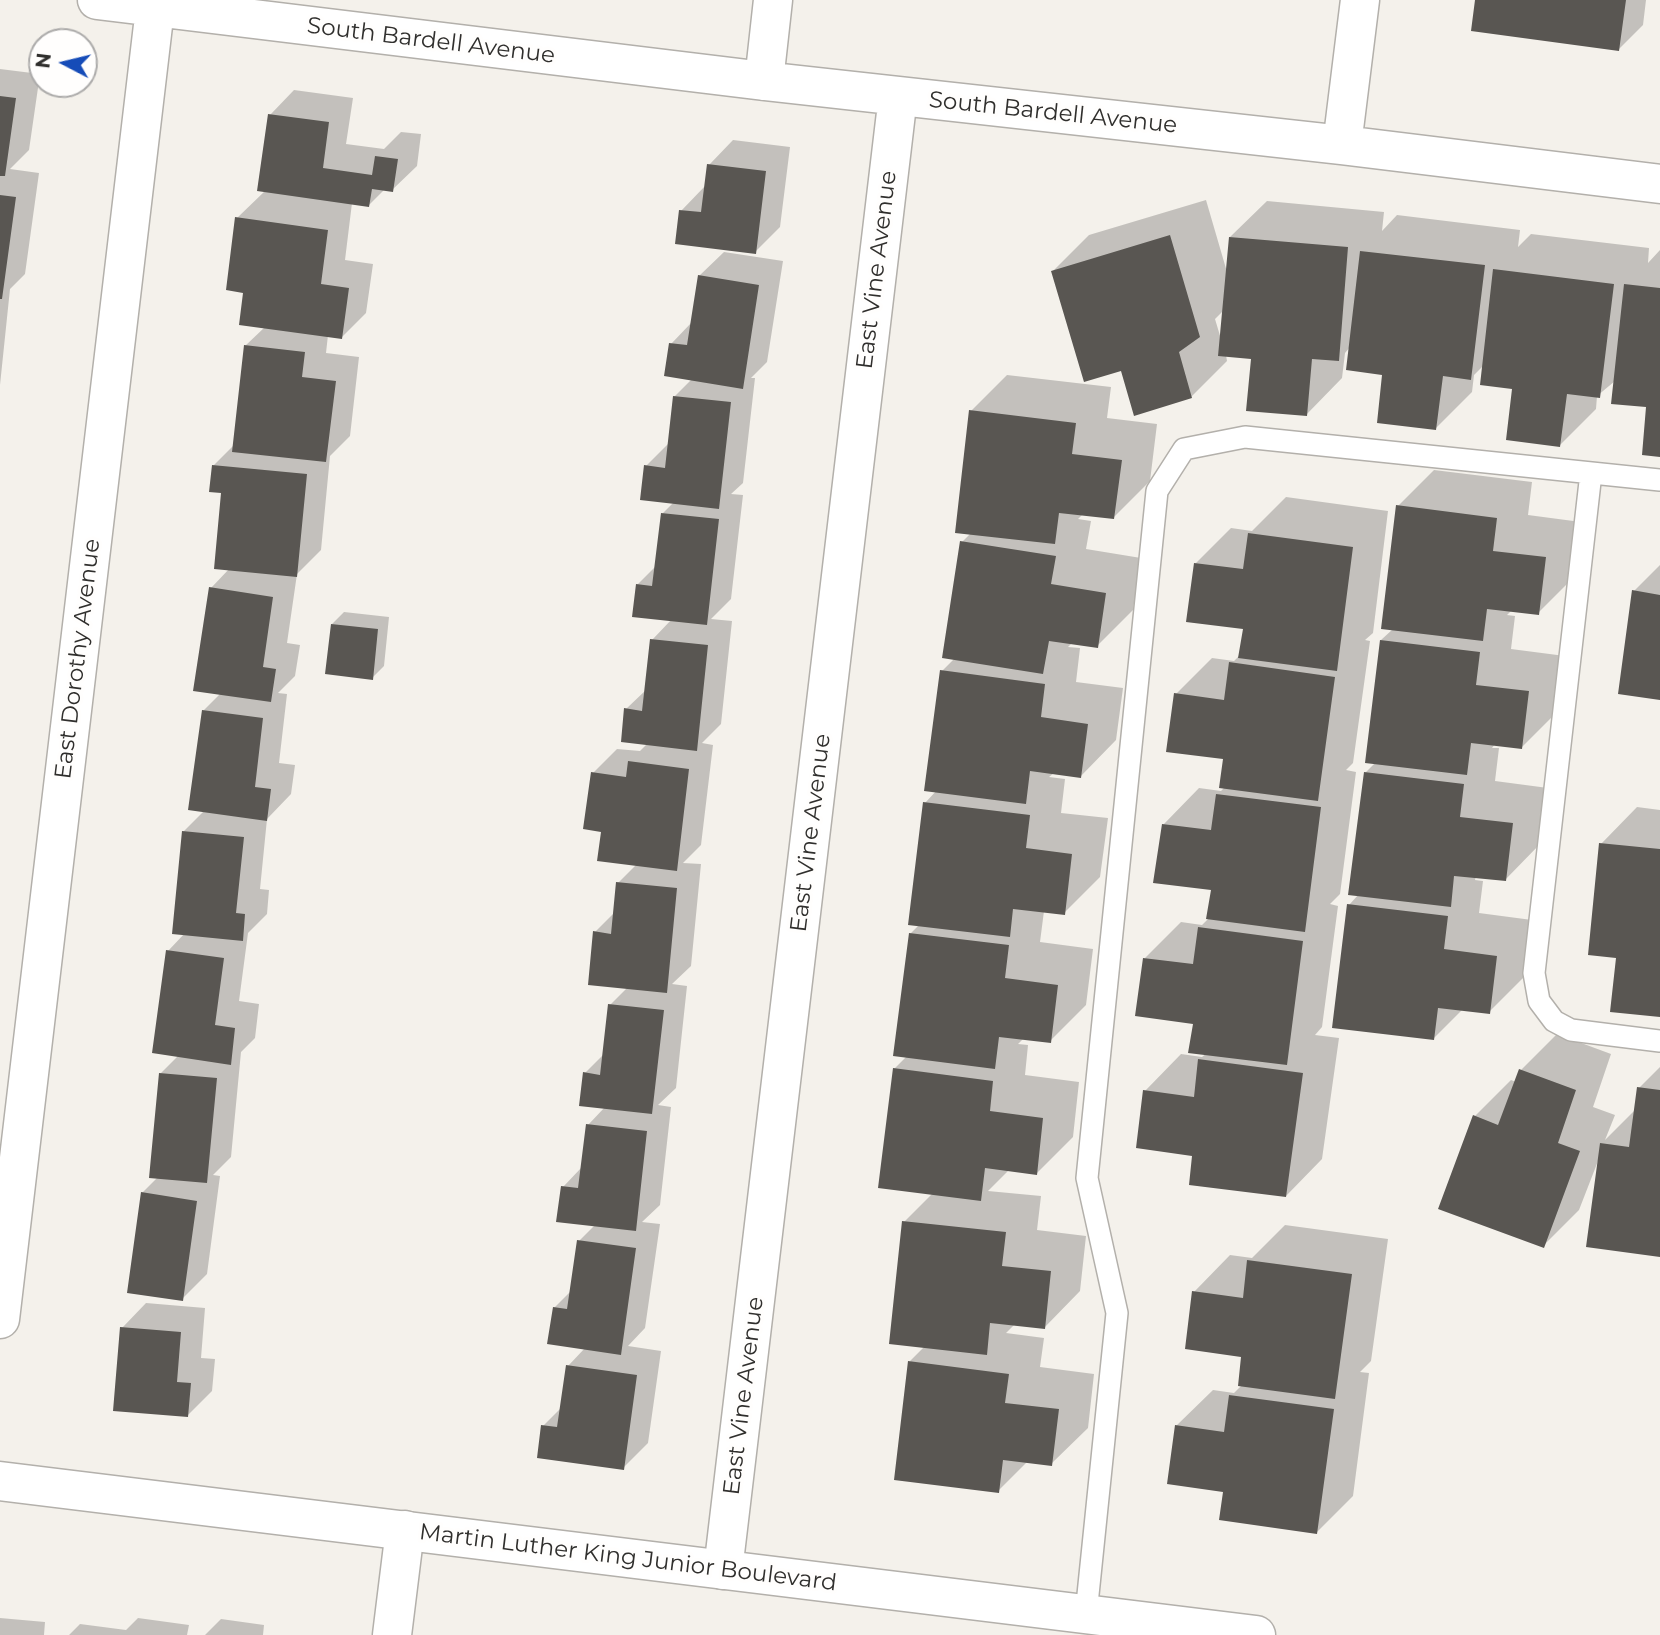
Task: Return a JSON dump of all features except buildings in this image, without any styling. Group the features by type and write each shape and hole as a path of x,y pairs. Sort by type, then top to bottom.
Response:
{"street":[{"name":"South Bardell Avenue","path":"97,0 155,4 764,81 1342,145 1660,184"},
{"path":"764,81 773,0"},
{"path":"1342,145 1360,0"},
{"name":"East Dorothy Avenue","path":"0,1319 155,4"},
{"name":"East Vine Avenue","path":"723,1570 898,96"},
{"name":"Martin Luther King Junior Boulevard","path":"0,1481 1256,1635"},
{"path":"392,1635 405,1531"}],"lane":[{"path":"1086,1614 1117,1313 1087,1178 1157,491 1184,449 1245,437 1660,480"},
{"path":"1591,473 1534,973 1539,1001 1554,1021 1571,1030 1660,1041"}]}
